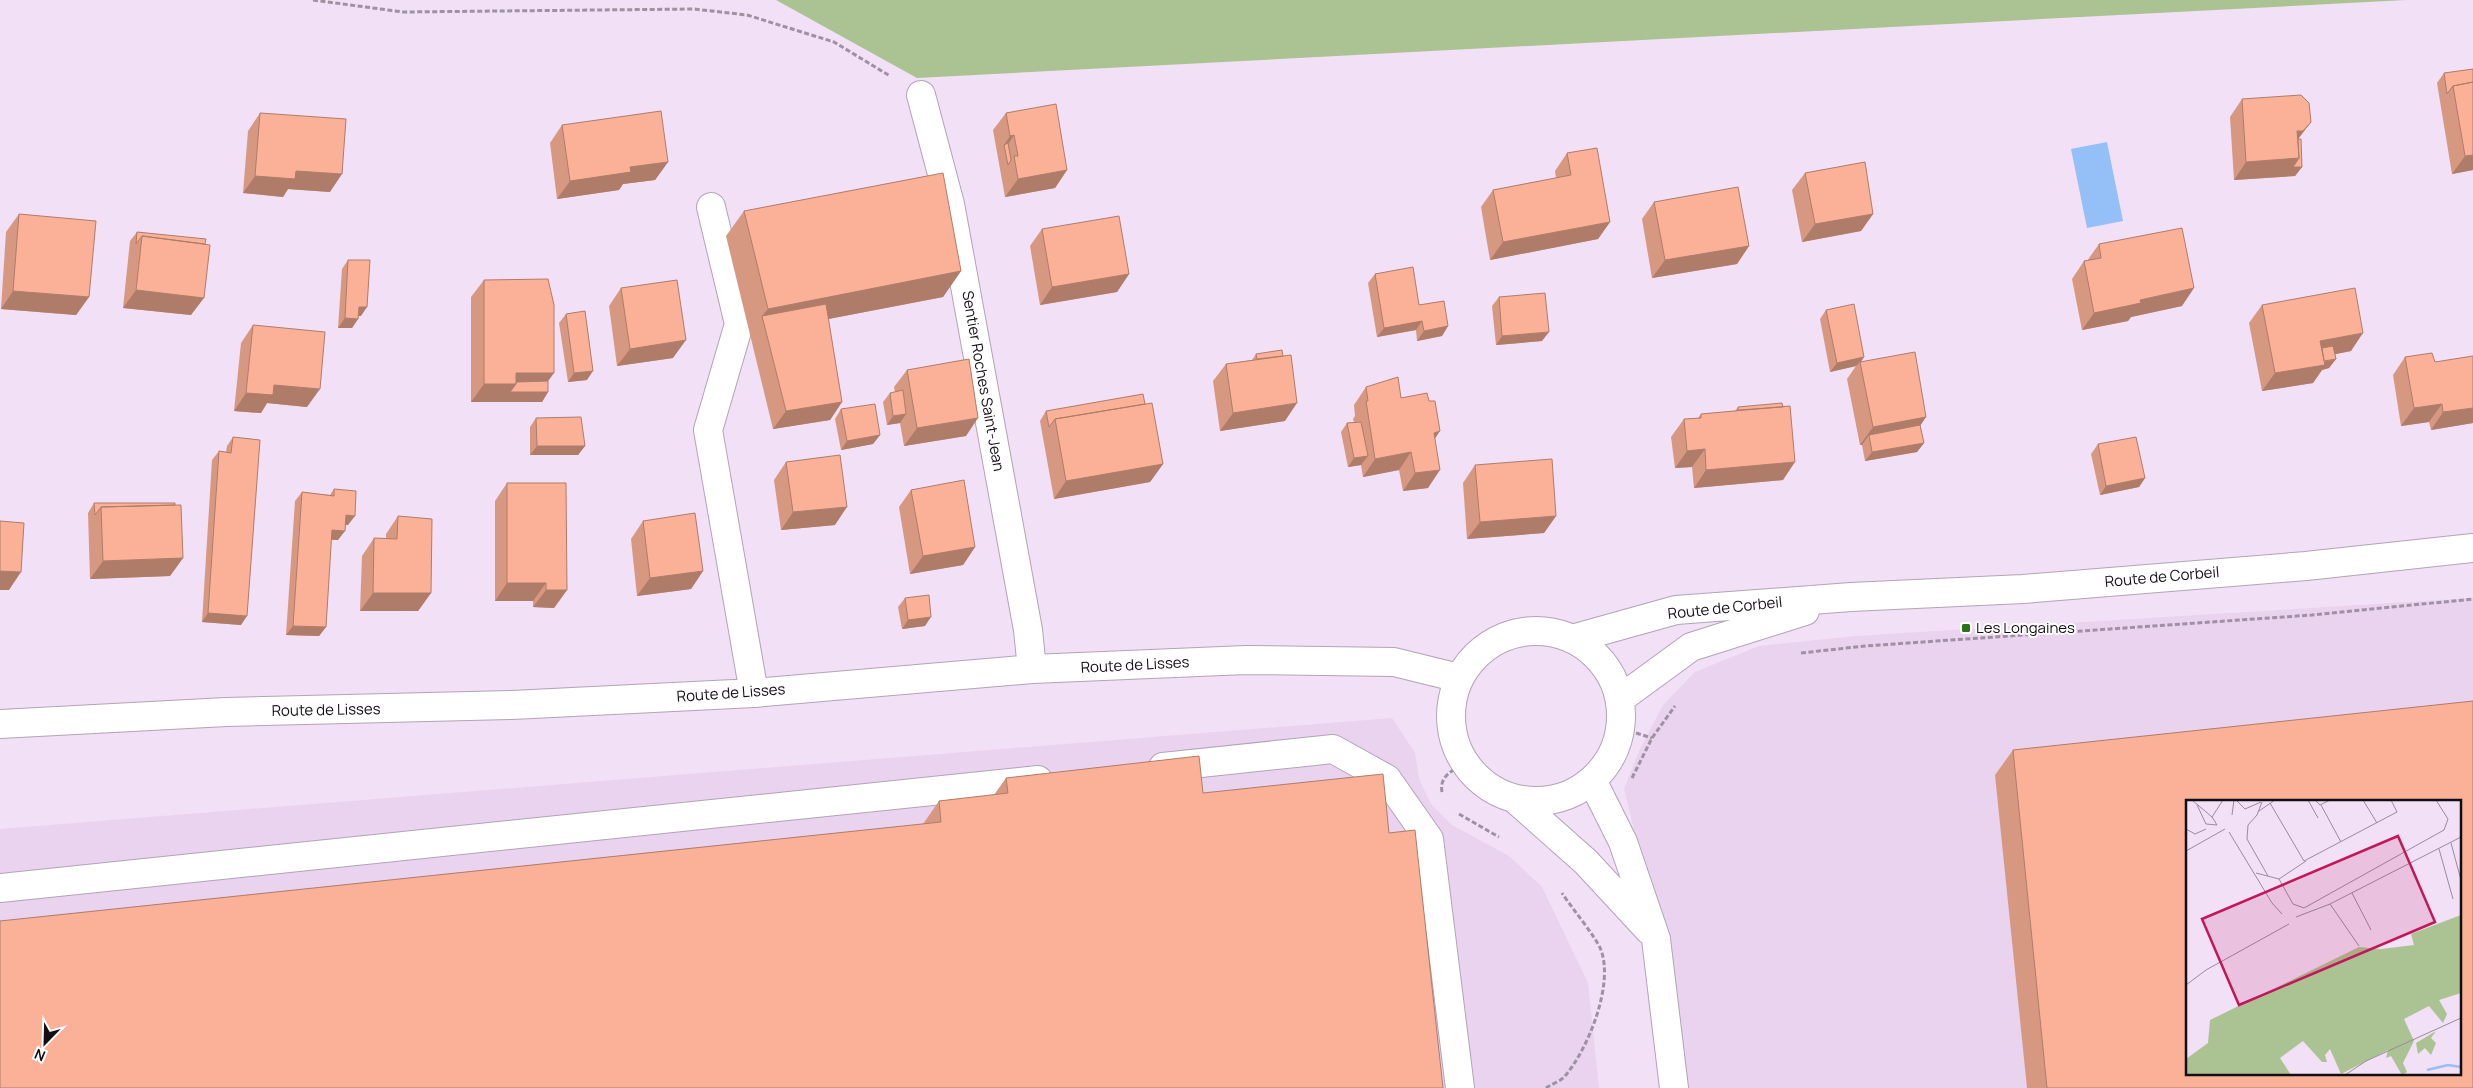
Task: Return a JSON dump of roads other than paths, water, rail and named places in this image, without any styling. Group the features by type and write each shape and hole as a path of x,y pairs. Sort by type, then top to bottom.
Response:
{"street":[{"name":"Sentier Roches Saint-Jean","path":"921,95 950,204 1028,630 1032,669"},
{"path":"711,207 739,324 708,430 754,693"},
{"name":"Route de Corbeil","path":"1572,639 1676,610 1851,597 2052,586 2306,566 2473,548"},
{"name":"Route de Corbeil","path":"1620,699 1691,647 1851,597"},
{"path":"1515,799 1542,802 1569,795 1592,780 1611,757 1620,729 1620,699 1610,674 1594,654 1572,639 1546,632 1520,632 1495,641 1474,657 1459,678 1451,706 1452,736 1464,764 1486,786 1515,799 1586,862 1656,939"},
{"name":"Route de Lisses","path":"0,724 226,712 512,705 754,693 1032,669 1246,660 1394,662 1459,678"},
{"path":"1136,770 1333,749 1387,779 1429,839 1460,1088"},
{"path":"0,888 1066,777"},
{"path":"1592,780 1623,842 1656,939 1674,1088"}],"water":[{"path":"2107,142 2123,221 2087,228 2071,149"}],"place":[{"name":"Les Longaines","path":"1966,628"}]}
